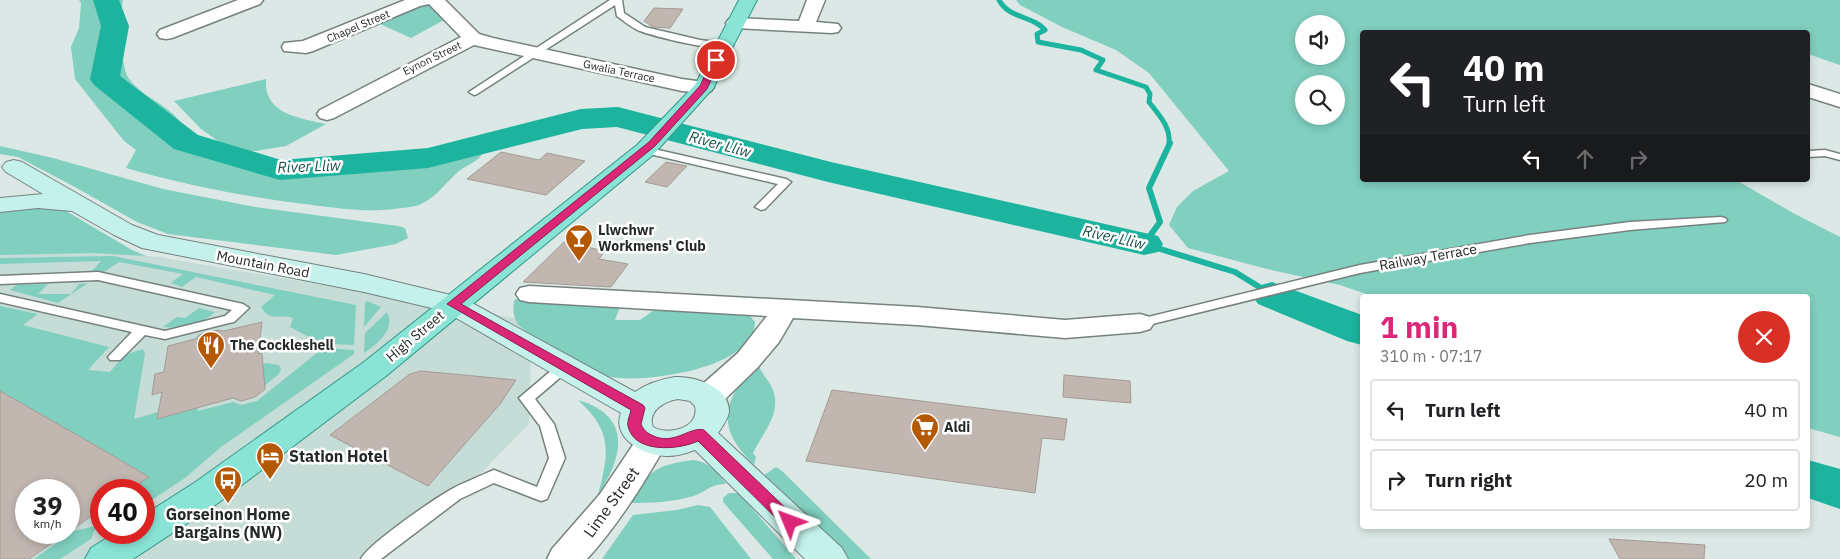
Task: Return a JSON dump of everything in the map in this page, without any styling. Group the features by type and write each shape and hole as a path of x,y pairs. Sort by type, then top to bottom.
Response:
{"main road":[{"name":"High Street","path":"104,559 206,494 375,370 453,304 648,147 704,87 723,46 748,0"}],"street":[{"path":"171,30 254,0"},
{"name":"Chapel Street","path":"291,47 306,47 415,2 425,0"},
{"path":"435,0 473,38"},
{"path":"805,27 816,0"},
{"path":"735,23 832,28"},
{"name":"Gwalia Terrace","path":"473,38 535,54 682,85 704,87"},
{"name":"Eynon Street","path":"327,114 383,76 473,38"},
{"path":"1810,91 1840,101"},
{"path":"0,197 16,180 17,171 7,164"},
{"name":"Mountain Road","path":"7,164 123,230 160,245 364,283 453,304"},
{"name":"Mountain Road","path":"0,205 38,201 80,205"},
{"path":"530,294 917,316 1065,329 1140,323"},
{"path":"453,304 638,408"},
{"path":"708,397 748,360 768,335 785,309"},
{"path":"678,388 700,391 712,403 712,419 699,434 690,439 671,444 652,441 637,431 634,424 638,408 655,394 678,388"},
{"path":"699,434 829,559"},
{"name":"Lime Street","path":"565,559 586,538 623,490 652,441"}],"lane":[{"path":"474,92 617,0 620,14 642,29 700,43 723,46"},
{"path":"648,147 786,182 761,207"},
{"path":"1810,154 1825,153 1840,157"},
{"name":"Railway Terrace","path":"1140,323 1216,303 1360,270 1530,240 1630,226 1721,220"},
{"path":"0,280 98,276 243,308 229,319 165,335 0,298"},
{"path":"115,358 142,330"},
{"path":"369,559 390,541 454,495 494,476 541,495 557,458 547,424 526,398 564,367"}],"shaded area":[{"path":"0,243 159,257 532,321 529,424 447,508 384,559 0,559"}],"green space":[{"path":"79,0 123,0 121,17 122,53 129,79 139,89 173,114 199,142 221,155 245,164 269,170 294,173 344,173 421,166 476,151 484,151 476,161 458,172 427,201 414,206 379,210 335,208 242,195 195,186 126,168 136,150 124,141 75,79 71,47 79,28 81,3"},
{"path":"1016,0 1840,0 1840,65 1810,55 1810,30 1360,30 1360,182 1739,182 1793,213 1840,237 1840,437 1810,429 1810,294 1366,294 1340,285 1267,269 1188,248 1169,225 1177,207 1193,191 1229,171 1149,73 1116,50 1062,27 1020,5"},
{"path":"429,4 444,20 411,38 378,23 415,6"},
{"path":"266,79 270,100 277,107 295,116 326,124 286,146 244,153 218,141 201,129 174,101"},
{"path":"0,146 53,158 163,189 255,207 398,226 405,228 408,238 396,244 336,255 168,234 137,222 18,157 0,154"},
{"path":"17,207 51,208 66,211 132,250 146,256 94,253 0,255 0,210"},
{"path":"113,256 356,305 354,345 306,343 309,337 290,327 293,318 272,316 264,312 261,307 275,295 196,277 182,287 171,283 183,274 119,262 104,272 92,271 101,261 0,264 0,258"},
{"path":"88,283 58,303 10,290 16,285 48,284 38,294 71,294 79,284"},
{"path":"515,299 613,304 620,307 615,320 640,320 657,308 735,312 749,315 755,322 751,337 739,350 721,360 700,368 656,377 616,378 609,377 571,359 524,329 518,324 514,315"},
{"path":"367,301 381,307 364,327 365,303"},
{"path":"0,306 38,314 23,325 109,347 88,370 110,372 124,355 143,349 145,354 134,419 158,412 157,419 198,408 198,411 233,402 241,405 257,401 323,348 354,350 354,354 221,447 185,478 155,498 155,479 144,479 148,476 7,395 0,399"},
{"path":"199,308 215,312 197,323 176,327 163,327 177,317 185,318"},
{"path":"387,312 389,324 384,336 364,353 365,333"},
{"path":"758,362 773,390 775,407 770,423 753,453 756,457 754,465 741,451 733,438 728,425 728,413 737,389"},
{"path":"266,363 279,365 281,369 279,374 264,386 257,367"},
{"path":"578,400 596,407 608,416 615,427 618,439 613,466 607,481 598,495 606,454 603,433 597,422"},
{"path":"693,460 704,463 712,468 726,484 715,485 683,499 632,503 648,476 655,471 670,464"},
{"path":"776,467 871,559 843,559 763,476"},
{"path":"729,493 738,493 796,559 773,559 723,502 723,498"},
{"path":"698,505 710,507 751,559 602,559 633,515 677,510"},
{"path":"90,527 90,540 60,559 34,559 55,544 80,544 80,530"}],"building":[{"path":"654,8 683,9 670,28 653,27 644,21"},
{"path":"501,152 539,160 547,153 585,161 546,195 467,179"},
{"path":"666,162 687,166 667,187 645,182"},
{"name":"Llwchwr Workmens' Club","path":"564,242 605,251 599,259 628,264 611,287 523,282"},
{"name":"The Cockleshell","path":"262,322 258,354 262,353 265,389 255,397 241,401 233,398 157,419 162,392 152,395 155,374 164,372 168,346 195,339 199,335 218,330 224,331"},
{"path":"421,371 516,380 500,404 428,486 330,435 410,374"},
{"path":"1064,375 1130,381 1131,403 1063,397"},
{"name":"Aldi","path":"832,390 1067,419 1064,440 1042,438 1035,493 806,461"},
{"path":"0,391 149,477 146,479 90,479 90,517 80,524 80,479 15,479 15,544 51,544 29,559 0,559"},
{"path":"1609,539 1705,545 1704,559 1620,559"}],"waterway":[{"name":"River Lliw","path":"106,0 115,26 105,79 186,142 280,170 428,158 581,119 618,117 828,172 1144,244"},
{"path":"999,0 1009,11 1040,25 1045,30 1037,34 1038,42 1081,50 1103,60 1096,70 1146,87 1150,94 1149,102 1166,127 1169,144"},
{"name":"River Lliw","path":"1170,143 1149,188 1160,222 1144,244 1235,272 1269,293"},
{"name":"River Lliw","path":"1272,295 1360,330"},
{"name":"River Lliw","path":"1810,480 1840,489"}],"place":[{"name":"Llwchwr Workmens' Club","path":"579,262"},
{"name":"The Cockleshell","path":"211,369"},
{"name":"Aldi","path":"925,451"},
{"name":"Station Hotel","path":"270,480"},
{"name":"Gorseinon Home Bargains (NW)","path":"228,504"}],"route":[{"path":"716,60 704,87 652,144 514,258 453,304 638,408 634,424 637,431 643,437 660,444 671,444 690,439 699,434 790,522"}]}
